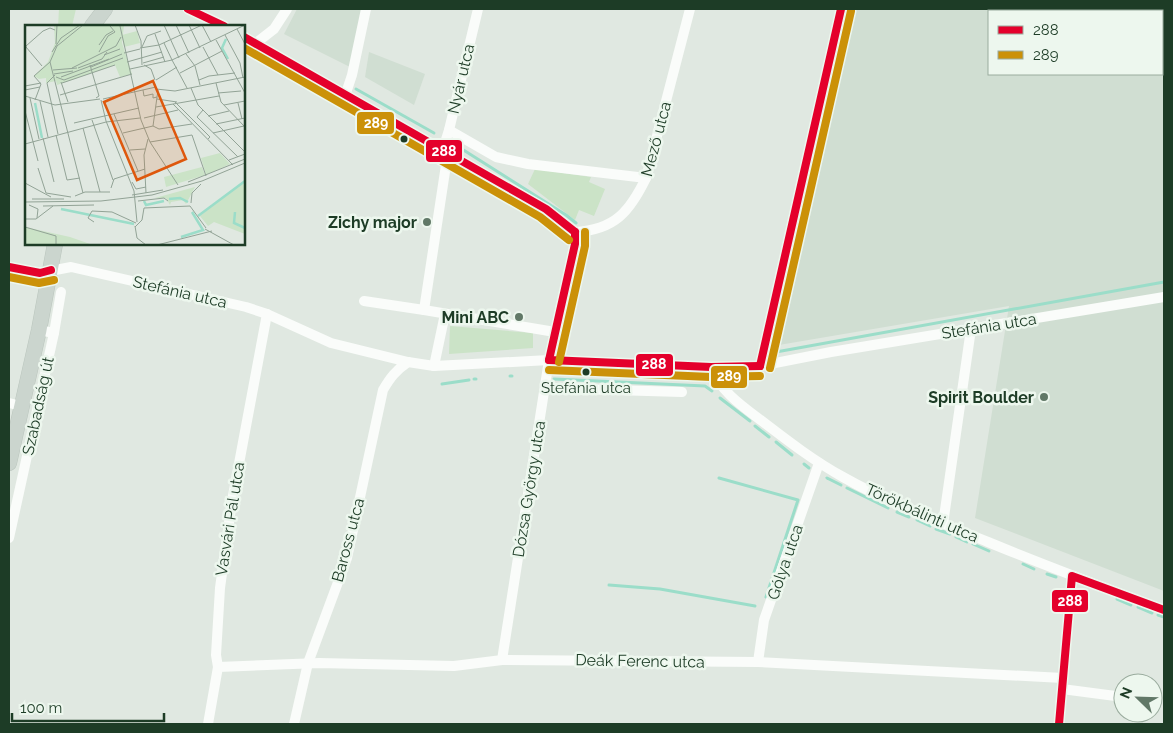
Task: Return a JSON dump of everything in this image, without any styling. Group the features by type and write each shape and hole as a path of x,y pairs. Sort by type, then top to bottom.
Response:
{"main road":[{"path":"90,25 94,9"},
{"path":"91,25 105,9"},
{"name":"Szabadság út","path":"9,463 15,405 47,332 51,270 55,245"}],"street":[{"path":"188,9 222,25"},
{"path":"256,43 274,29 288,9"},
{"path":"345,96 352,75 366,9"},
{"name":"Nyár utca","path":"443,149 478,9"},
{"name":"Mező utca","path":"575,232 587,231 617,220 628,211 637,197 646,178 690,9"},
{"path":"760,366 841,9"},
{"path":"245,38 546,209 575,232"},
{"path":"449,130 496,157 531,164 646,178"},
{"path":"424,310 446,165 443,149"},
{"name":"Dózsa György utca","path":"502,660 549,360 575,244 575,232"},
{"name":"Stefánia utca","path":"9,266 40,273 71,267 246,307 267,314 331,343 408,362 434,366 549,360 711,367 760,366 831,352 1164,297"},
{"name":"Szabadság út","path":"9,538 47,332 61,292"},
{"path":"364,302 554,332"},
{"name":"Vasvári Pál utca","path":"208,724 218,667 216,655 222,569 232,502 267,314"},
{"path":"434,366 445,314"},
{"path":"943,524 971,329"},
{"name":"Baross utca","path":"294,724 308,663 347,558 384,390 391,377 408,362"},
{"name":"Törökbálinti utca","path":"711,367 716,380 741,405 819,463 870,491 943,524 1072,576 1164,610"},
{"path":"545,388 682,392"},
{"name":"Gólya utca","path":"758,662 764,620 819,463"},
{"path":"1059,724 1072,576"},
{"name":"Deák Ferenc utca","path":"218,667 308,663 454,666 502,660 758,662 1062,678"},
{"path":"1062,689 1113,696"}],"shaded area":[{"path":"297,9 362,9 350,67 284,34"},
{"path":"853,9 1164,9 1164,591 975,518 1009,306 773,346"},
{"path":"369,52 425,74 414,105 365,77"}],"green space":[{"path":"59,9 76,9 72,25 58,25"},
{"path":"535,169 591,177 589,182 605,189 594,216 579,210 575,220 528,184"},
{"path":"450,326 533,333 533,348 449,354"}],"waterway":[{"path":"356,89 434,133"},
{"path":"454,144 576,223"},
{"path":"776,352 1164,282"},
{"path":"554,379 705,386 712,391"},
{"path":"442,384 469,380"},
{"path":"720,398 750,421"},
{"path":"755,426 769,437"},
{"path":"776,442 792,455"},
{"path":"804,464 809,468"},
{"path":"719,478 798,500 766,597"},
{"path":"827,478 841,485"},
{"path":"847,488 888,508"},
{"path":"897,512 909,517"},
{"path":"917,520 930,526"},
{"path":"936,529 950,534"},
{"path":"956,537 967,542"},
{"path":"973,544 989,551"},
{"path":"1023,564 1034,569"},
{"path":"1047,574 1056,577"},
{"path":"609,585 660,589 755,606"},
{"path":"1117,599 1131,605"},
{"path":"1138,607 1152,613"},
{"path":"1158,615 1164,617"}],"transit line":[{"name":"288","path":"188,9 222,25"},
{"name":"288","path":"760,366 841,9"},
{"name":"289","path":"770,368 851,11"},
{"name":"288","path":"245,38 546,209 575,232"},
{"name":"289","path":"245,49 540,217 569,240"},
{"name":"288","path":"549,360 575,244 575,232"},
{"name":"289","path":"559,362 585,246 585,232"},
{"name":"288","path":"9,267 40,273 51,270"},
{"name":"289","path":"9,277 39,283 54,280"},
{"name":"288","path":"549,360 711,367 760,366"},
{"name":"289","path":"549,370 711,377 760,376"},
{"name":"288","path":"1059,724 1072,576 1164,610"}],"place":[{"name":"Zichy major","path":"427,222"},
{"name":"Mini ABC","path":"519,317"},
{"name":"Stefánia utca","path":"586,372"},
{"name":"Spirit Boulder","path":"1044,397"}]}
